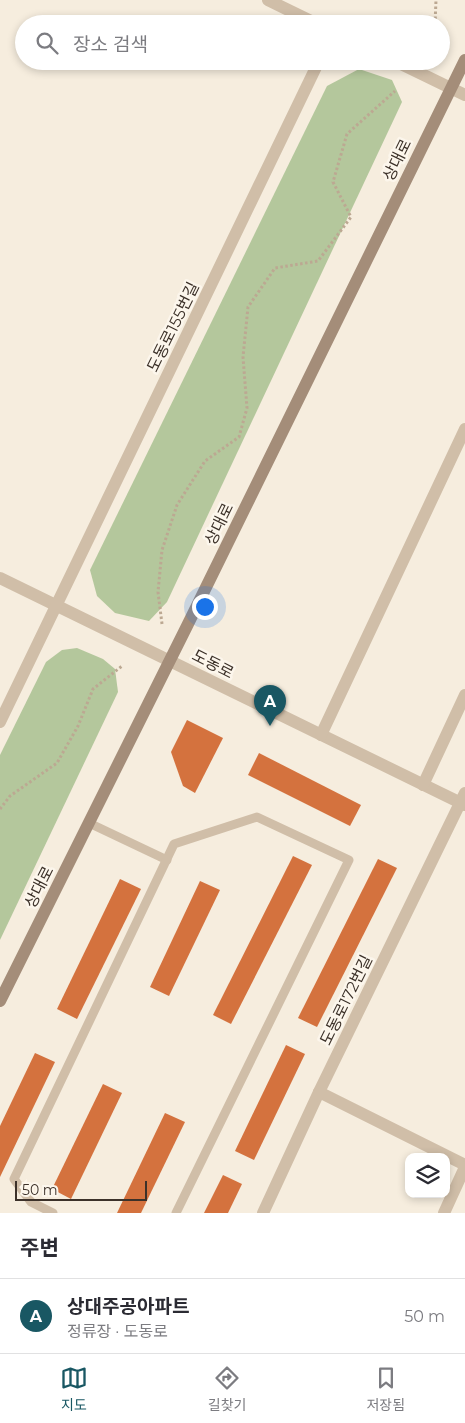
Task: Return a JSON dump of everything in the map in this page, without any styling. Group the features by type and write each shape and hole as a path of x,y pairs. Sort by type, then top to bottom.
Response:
{"street":[{"path":"268,0 299,15"},
{"name":"상대로","path":"0,1001 465,60"},
{"name":"도동로155번길","path":"0,722 315,70"},
{"path":"414,70 465,95"},
{"path":"321,735 465,429"},
{"name":"도동로","path":"0,578 423,785 464,800"},
{"path":"423,785 465,695"},
{"name":"도동로172번길","path":"263,1213 319,1092 464,800"},
{"path":"319,1092 465,1166 444,1213"}],"lane":[{"path":"53,1213 31,1202 14,1179 174,844 257,817 349,860 176,1213"},
{"path":"89,824 167,860"}],"path":[{"path":"435,15 436,0"},
{"path":"162,624 158,592 162,550 177,505 205,461 239,437 247,408 243,357 248,307 275,268 318,261 351,217 333,182 347,134 395,91"},
{"path":"0,809 10,796 57,763 78,726 93,689 122,666"}],"green space":[{"path":"357,70 362,70 392,80 402,102 167,602 149,621 115,613 97,596 90,570 327,86"},
{"path":"77,648 103,659 115,669 118,692 0,940 0,755 46,662 62,650"}],"building":[{"path":"187,720 223,738 195,793 183,786 171,752"},
{"path":"259,753 361,805 350,826 248,775"},
{"path":"293,856 312,865 231,1024 213,1015"},
{"path":"378,859 397,868 317,1027 298,1018"},
{"path":"120,879 141,889 77,1019 57,1009"},
{"path":"200,881 220,890 169,996 150,987"},
{"path":"286,1045 305,1054 254,1160 235,1151"},
{"path":"35,1053 55,1062 0,1177 0,1126"},
{"path":"103,1084 122,1093 71,1199 52,1189"},
{"path":"165,1113 185,1122 141,1213 117,1213"},
{"path":"223,1175 242,1184 228,1213 204,1213"}],"place":[{"name":"상대주공아파트","path":"270,726"}]}
